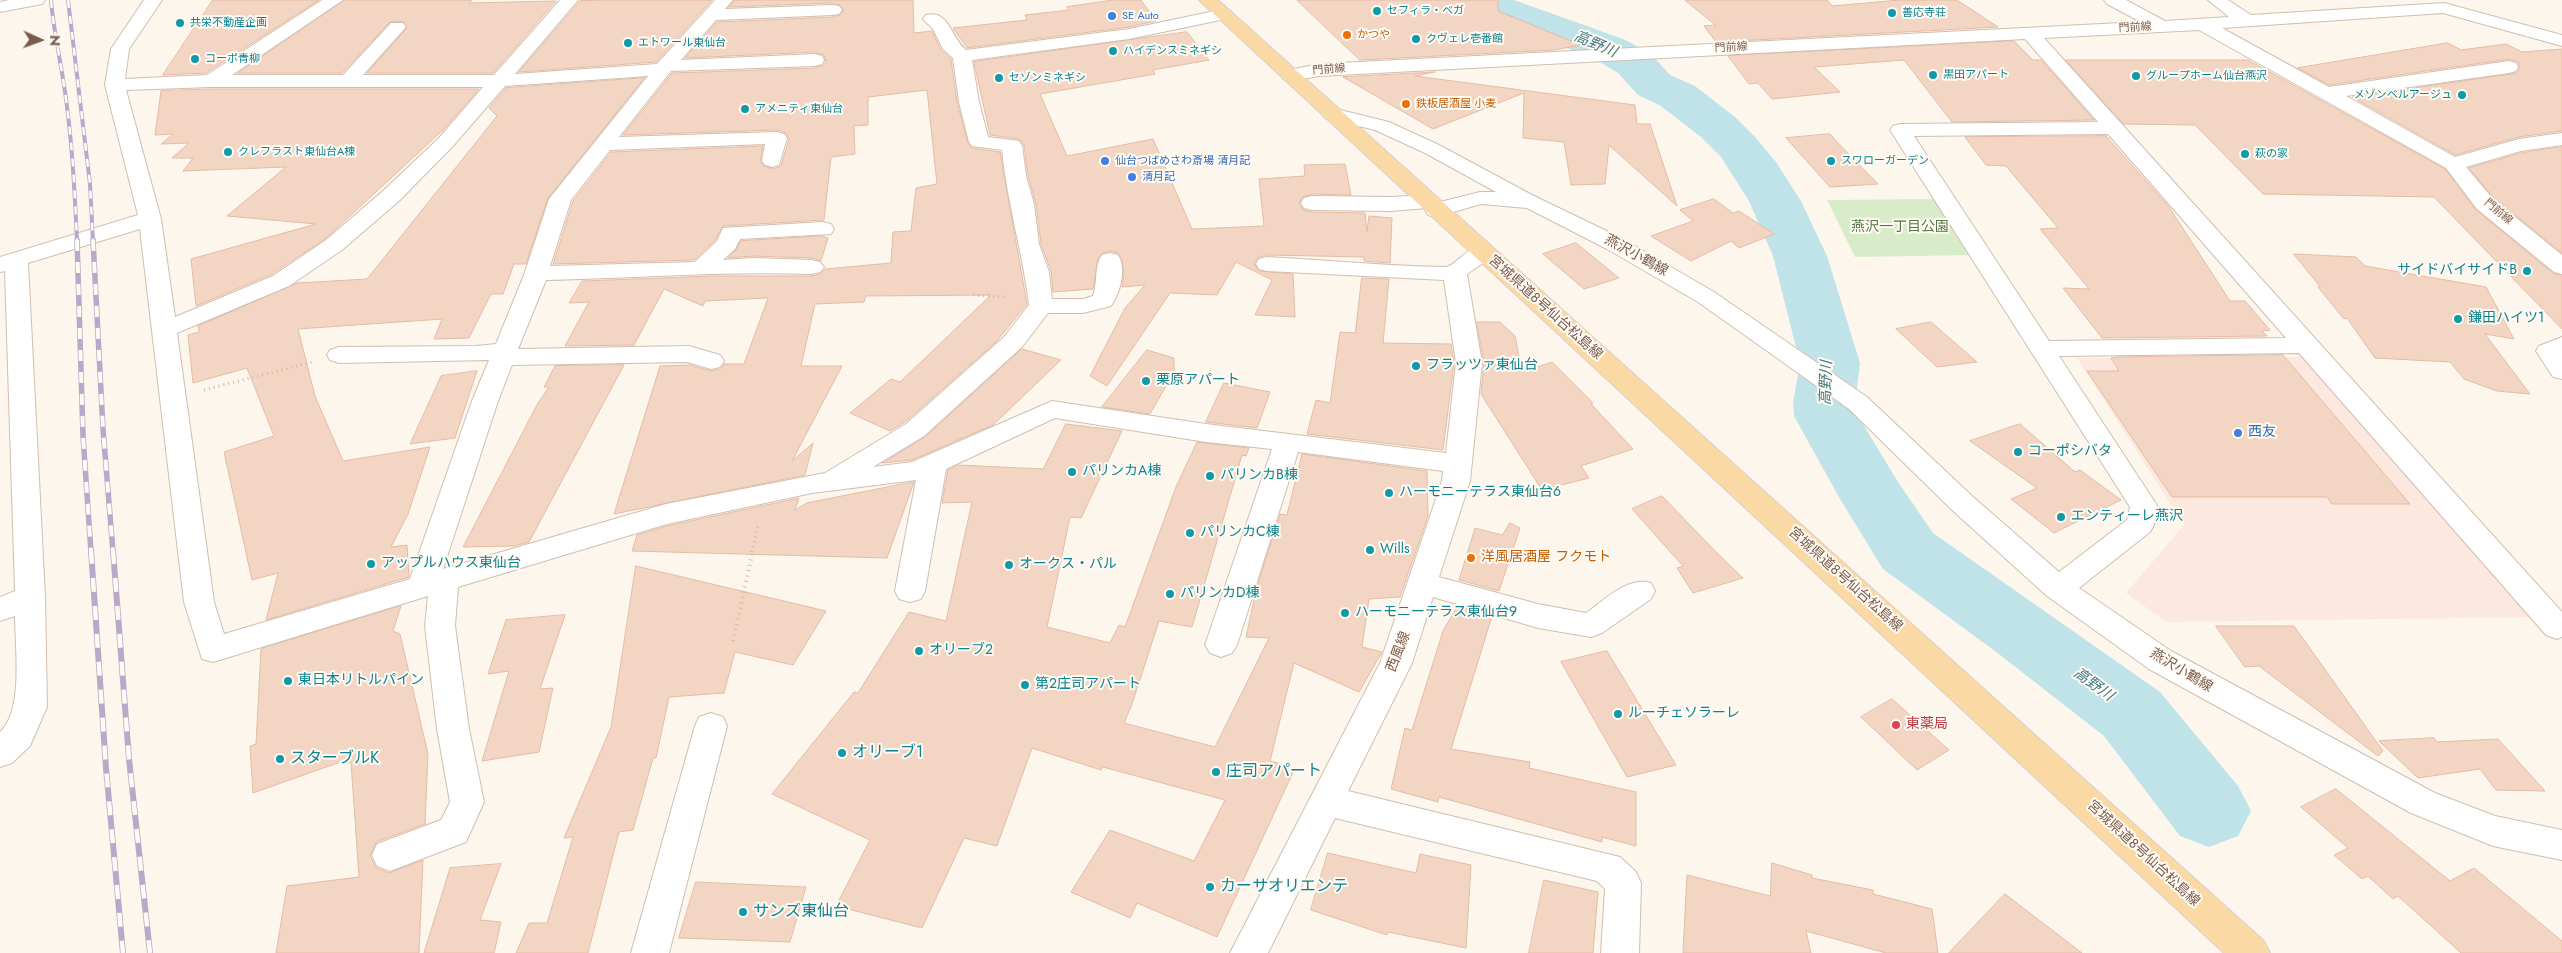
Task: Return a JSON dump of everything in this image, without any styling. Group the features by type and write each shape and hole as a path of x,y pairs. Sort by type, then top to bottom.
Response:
{"main road":[{"name":"宮城県道8号仙台松島線","path":"1216,7 1432,206 1951,676 2251,953"}],"street":[{"path":"0,8 36,0"},
{"path":"153,0 120,49 115,85 150,219 199,602 212,650 290,625 666,514 826,482 917,471 1052,409 1206,433 1457,464"},
{"path":"211,81 334,0"},
{"path":"164,330 281,281 334,245 391,196 446,142 569,0"},
{"path":"2113,0 2162,26"},
{"path":"2217,0 2247,21"},
{"path":"962,56 1130,34 1216,7"},
{"path":"390,855 454,831 467,802 453,729 433,584 485,401 536,273 560,199 665,67 718,8 833,10"},
{"path":"2202,24 2444,8 2562,41"},
{"path":"826,482 916,430 1013,342 1041,306 1037,272 1028,244 1023,204 1015,176 1012,145 979,142 969,102 962,56 949,45 941,26 932,19"},
{"name":"門前線","path":"1290,75 1319,70 2202,24 2453,164 2485,204 2539,246 2562,268"},
{"path":"347,82 397,27"},
{"path":"2030,33 2557,627"},
{"path":"115,85 211,81 498,81 665,67 814,60"},
{"path":"2327,93 2509,67"},
{"path":"1332,114 1382,126 1432,149 1532,202"},
{"path":"2058,588 2140,525 2144,507 1900,130 2114,128"},
{"path":"602,144 777,138 772,161"},
{"path":"2453,164 2519,145 2562,139"},
{"name":"燕沢小鶴線","path":"1312,203 1432,206 1480,198 1502,198 1532,202 1615,244 1706,297 1858,402 1962,503 2058,588 2160,660 2423,803 2494,831 2562,844"},
{"path":"0,753 18,736 31,707 30,597 8,263 76,240 150,219"},
{"path":"701,269 727,244 731,233 823,229"},
{"path":"1267,264 1455,274 1459,268 1484,252"},
{"path":"1041,306 1083,306 1103,301 1108,288 1110,260"},
{"path":"536,273 701,269 753,265 812,266"},
{"name":"西風線","path":"1245,953 1327,801 1396,662 1456,481 1469,363 1455,274"},
{"path":"2042,349 2306,345"},
{"path":"2562,345 2548,351 2562,372"},
{"path":"339,355 504,353 689,354 711,361"},
{"path":"1221,644 1288,442"},
{"path":"910,591 933,465"},
{"path":"1422,583 1538,616 1591,625 1640,591"},
{"path":"0,610 30,597"},
{"path":"650,953 711,726"},
{"path":"1327,801 1607,868 1623,883 1620,953"}],"path":[{"path":"173,398 339,355"},
{"path":"732,641 765,494"}],"shaded area":[{"path":"2305,357 2535,617 2166,622 2126,593 2184,525 2077,358"}],"green space":[{"name":"燕沢一丁目公園","path":"1937,199 1973,255 1855,257 1827,200"}],"building":[{"path":"213,0 319,0 206,73 163,75"},
{"path":"345,0 472,0 469,3 556,1 493,73 367,73 407,28 403,21 390,22 342,73 238,73"},
{"path":"712,0 656,62 519,72 580,1"},
{"path":"735,0 913,0 914,33 932,31 941,50 951,59 957,102 968,143 972,148 1000,152 1027,304 996,342 905,422 890,431 850,413 891,379 900,382 991,295 866,296 864,302 815,304 801,366 842,366 792,461 813,443 805,475 614,514 660,366 690,365 711,371 720,369 724,364 744,364 768,298 705,301 703,306 664,289 634,345 565,346 589,302 569,303 582,281 712,276 812,276 820,274 825,269 891,263 893,232 911,231 916,188 937,184 927,90 868,97 868,125 854,126 855,154 831,157 824,220 723,226 715,240 694,260 553,264 573,201 611,152 763,146 760,161 764,166 773,169 781,166 789,139 786,133 778,130 623,135 672,73 815,68 824,65 826,61 824,55 815,52 685,58 717,22 833,17 840,15 844,10 840,5 833,3 729,7"},
{"path":"1113,0 1141,0 1156,21 1129,27 967,48 953,28 1027,20 1025,15 1069,10 1067,7"},
{"path":"1297,0 1498,0 1498,11 1581,45 1554,50 1360,60"},
{"path":"1685,0 1827,0 1832,6 1900,0 1957,0 1998,27 1716,42 1704,26 1715,25"},
{"path":"1187,32 1209,60 1153,70 1155,74 1040,94 1067,156 1153,139 1192,229 1264,226 1259,179 1305,176 1304,165 1345,164 1351,195 1312,194 1302,197 1299,204 1304,210 1312,212 1365,213 1367,232 1369,216 1392,218 1390,263 1364,261 1364,257 1267,255 1259,257 1254,263 1259,271 1293,274 1295,317 1255,315 1272,280 1236,262 1217,295 1170,293 1107,386 1090,376 1125,308 1145,285 1122,287 1124,274 1122,260 1118,253 1110,251 1102,253 1098,259 1093,289 1053,292 1051,271 1041,244 1036,204 1028,176 1024,145 1019,139 990,135 974,62"},
{"path":"2014,41 2033,60 2041,60 2094,120 1952,122 1904,60 1814,67 1840,92 1772,99 1758,83 1749,84 1728,56"},
{"path":"2448,43 2461,50 2506,44 2522,52 2562,49 2562,131 2519,137 2455,155 2352,97 2517,73 2520,68 2518,62 2510,59 2329,85 2298,68"},
{"path":"2066,60 2248,60 2445,169 2476,210 2553,273 2562,276 2562,329 2434,197 2263,194 2195,125 2124,124"},
{"path":"1435,72 1415,76 1635,105 1637,124 1650,124 1677,206 1609,145 1605,184 1571,185 1564,142 1523,138 1524,93 1433,129 1343,77"},
{"path":"644,78 548,198 526,264 514,264 503,294 491,294 469,338 434,339 442,319 298,329 315,396 343,461 430,447 408,514 391,547 407,545 409,577 266,620 278,573 252,580 224,452 274,436 247,368 193,383 188,335 199,332 198,326 297,283 367,279 497,116 489,108 506,88"},
{"path":"211,89 479,89 443,130 325,239 272,274 196,306 191,259 316,224 227,216 286,167 183,171 193,158 172,158 189,143 161,144 173,134 155,135 161,91"},
{"name":"スワローガーデン","path":"1830,134 1878,184 1830,187 1786,138"},
{"path":"2106,136 2169,207 2230,301 2245,301 2270,330 2262,331 2267,336 2102,338 2063,288 2089,289 2040,229 2058,228 2006,166 1986,165 1965,137"},
{"path":"2562,147 2562,253 2494,198 2469,168 2521,153"},
{"path":"1714,199 1733,213 1739,211 1774,234 1739,248 1731,241 1691,261 1651,236 1693,221 1680,210"},
{"path":"822,236 828,238 821,261 812,258 753,256 728,258 741,241"},
{"path":"1576,243 1619,278 1584,289 1543,254"},
{"path":"2294,254 2356,257 2365,266 2486,287 2514,339 2485,334 2530,394 2497,391 2464,379 2450,362 2375,358 2347,318 2344,319"},
{"path":"1362,278 1389,279 1383,343 1451,344 1454,363 1443,450 1307,434 1316,400 1330,403 1340,332 1355,333"},
{"path":"1477,322 1500,322 1515,336 1522,372 1552,362 1593,403 1591,404 1633,449 1581,466 1589,478 1542,490 1481,394 1484,363"},
{"path":"1931,322 1977,362 1937,367 1896,329"},
{"path":"1022,349 1061,360 993,425 912,460 882,463 925,437"},
{"name":"栗原アパート","path":"1147,350 1174,358 1174,372 1150,414 1102,407"},
{"path":"2283,355 2410,504 2332,504 2327,497 2172,497 2087,371 2119,371 2111,358 2117,357"},
{"path":"624,365 529,542 514,546 463,547 538,403 549,387 544,387 555,366"},
{"path":"477,371 455,438 410,444 441,376"},
{"path":"1224,383 1270,392 1257,428 1206,422"},
{"path":"1066,424 1122,431 1081,518 1070,517 1047,627 1110,643 1119,625 1125,627 1176,487 1197,442 1249,448 1246,456 1242,455 1192,627 1159,621 1124,723 1215,747 1269,638 1246,637 1256,590 1280,514 1287,515 1302,454 1427,471 1428,516 1400,597 1369,599 1362,647 1382,652 1359,692 1294,663 1270,761 1295,768 1217,937 1137,903 1130,918 1071,892 1110,830 1194,861 1225,800 1103,767 1101,770 1032,748 997,846 964,838 922,928 836,906 870,840 772,794 854,692 858,693 909,612 946,621 972,502 942,503 948,470 958,465 1043,469"},
{"path":"2020,424 2075,472 2080,470 2121,500 2054,533 2011,499 2037,488 1970,441"},
{"path":"914,482 887,558 632,551 637,535 667,526 799,498 795,510 807,503"},
{"path":"1662,496 1743,578 1693,593 1677,568 1683,566 1632,509"},
{"path":"1510,523 1520,528 1499,591 1459,580 1475,528 1502,535"},
{"path":"636,566 826,611 793,665 735,652 724,693 669,697 656,758 653,758 633,830 619,832 588,953 516,953 529,923 547,923 573,837 564,838 611,727"},
{"path":"401,606 393,631 400,634 428,754 425,824 376,842 370,856 376,868 389,873 423,860 419,953 276,953 287,886 359,877 351,762 346,764 346,760 253,793 250,746 256,744 261,649"},
{"path":"1458,606 1492,616 1451,749 1530,762 1529,768 1636,792 1636,846 1602,837 1602,842 1439,797 1438,802 1391,789 1405,728 1412,730 1443,631"},
{"path":"565,615 540,689 553,688 539,752 482,761 509,671 488,674 506,620"},
{"path":"2216,626 2294,626 2383,751 2378,756 2259,666 2245,667"},
{"name":"ルーチェソラーレ","path":"1607,651 1676,765 1627,777 1561,662"},
{"path":"1892,699 1949,750 1917,770 1861,717"},
{"path":"2434,738 2437,742 2498,739 2545,791 2496,790 2480,769 2418,778 2379,741"},
{"path":"2336,789 2450,881 2474,868 2562,941 2562,953 2461,953 2398,896 2393,899 2368,876 2362,879 2334,855 2348,848 2301,807"},
{"path":"1328,853 1416,873 1420,854 1471,865 1466,948 1388,932 1387,935 1311,910"},
{"path":"1772,863 1812,875 1812,878 1873,890 1873,894 1932,909 1938,953 1886,953 1806,931 1811,953 1683,953 1687,875 1770,896"},
{"path":"501,864 480,920 501,922 494,953 424,953 450,868"},
{"path":"1544,880 1598,892 1593,953 1529,953"},
{"name":"サンズ東仙台","path":"696,882 806,887 790,942 679,938"},
{"path":"2005,894 2082,953 1949,953"}],"waterway":[{"name":"高野川","path":"1476,0 1564,34 1607,48 1634,63 1654,85 1678,96 1718,127 1738,147 1758,173 1775,201 1790,230 1800,256 1830,363 1824,403 1826,416 1874,499 1908,551 2021,631 2132,714 2209,811"}],"railway":[{"path":"51,0 69,124 74,174 77,241"},
{"path":"68,0 90,184 93,241"},
{"path":"77,240 83,436 91,552"},
{"path":"93,240 103,429 113,552"},
{"path":"91,550 106,768 123,953"},
{"path":"113,550 129,759 150,953"}],"place":[{"name":"セフィラ・ベガ","path":"1377,11"},
{"name":"善応寺荘","path":"1892,13"},
{"name":"SE Auto","path":"1112,16"},
{"name":"共栄不動産企画","path":"180,23"},
{"name":"かつや","path":"1347,35"},
{"name":"クヴェレ壱番館","path":"1416,39"},
{"name":"エトワール東仙台","path":"628,43"},
{"name":"ハイデンスミネギシ","path":"1113,51"},
{"name":"コーポ青柳","path":"195,59"},
{"name":"黒田アパート","path":"1933,75"},
{"name":"グループホーム仙台燕沢","path":"2136,76"},
{"name":"セゾンミネギシ","path":"999,78"},
{"name":"メゾンベルアージュ","path":"2462,95"},
{"name":"鉄板居酒屋 小麦","path":"1406,104"},
{"name":"アメニティ東仙台","path":"745,109"},
{"name":"クレフラスト東仙台A棟","path":"228,152"},
{"name":"萩の家","path":"2245,154"},
{"name":"仙台つばめさわ斎場 清月記","path":"1105,161"},
{"name":"スワローガーデン","path":"1831,161"},
{"name":"清月記","path":"1132,177"},
{"name":"サイドバイサイドB","path":"2527,271"},
{"name":"鎌田ハイツ1","path":"2458,319"},
{"name":"フラッツァ東仙台","path":"1416,366"},
{"name":"栗原アパート","path":"1146,381"},
{"name":"西友","path":"2238,433"},
{"name":"コーポシバタ","path":"2018,452"},
{"name":"パリンカA棟","path":"1072,472"},
{"name":"パリンカB棟","path":"1210,476"},
{"name":"ハーモニーテラス東仙台6","path":"1389,493"},
{"name":"エンティーレ燕沢","path":"2061,517"},
{"name":"パリンカC棟","path":"1190,533"},
{"name":"Wills","path":"1370,550"},
{"name":"洋風居酒屋 フクモト","path":"1471,558"},
{"name":"アップルハウス東仙台","path":"371,564"},
{"name":"オークス・パル","path":"1009,565"},
{"name":"パリンカD棟","path":"1170,594"},
{"name":"ハーモニーテラス東仙台9","path":"1345,613"},
{"name":"オリーブ2","path":"919,651"},
{"name":"東日本リトルパイン","path":"288,681"},
{"name":"第2庄司アパート","path":"1025,685"},
{"name":"ルーチェソラーレ","path":"1618,714"},
{"name":"東薬局","path":"1896,725"},
{"name":"オリーブ1","path":"842,753"},
{"name":"スターブルK","path":"280,759"},
{"name":"庄司アパート","path":"1216,772"},
{"name":"カーサオリエンテ","path":"1210,887"},
{"name":"サンズ東仙台","path":"743,912"}]}
